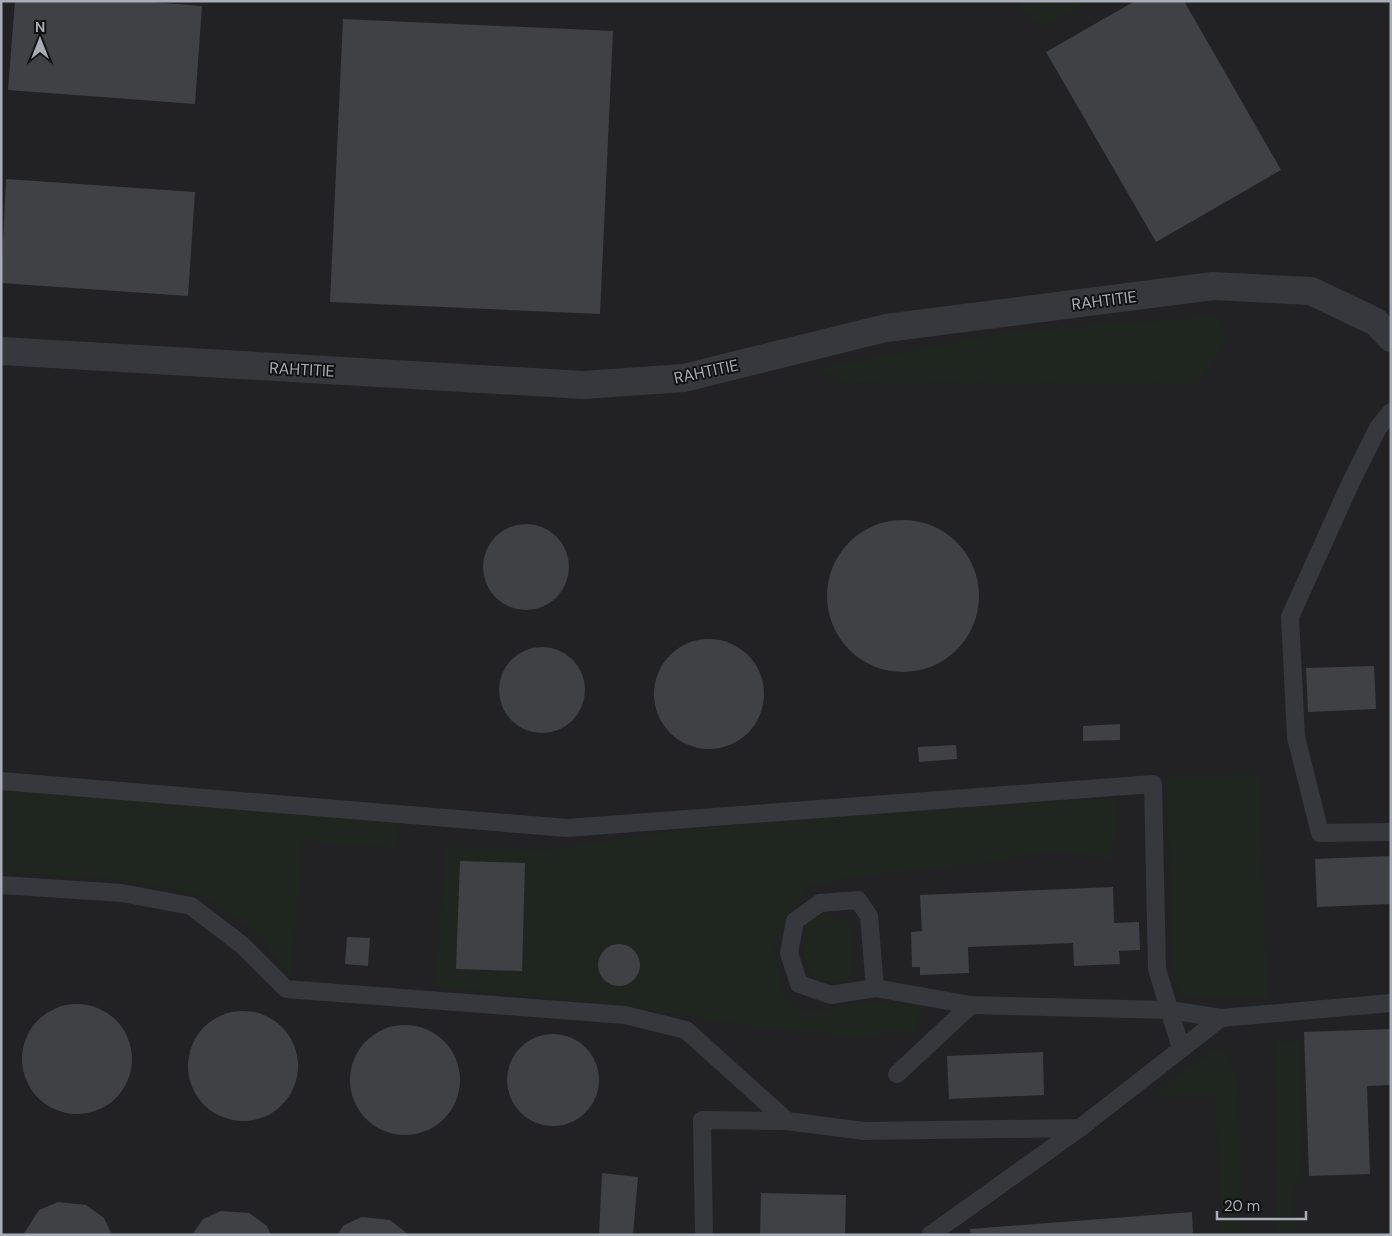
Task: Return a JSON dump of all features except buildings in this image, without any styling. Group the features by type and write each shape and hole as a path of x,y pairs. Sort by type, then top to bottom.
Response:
{"street":[{"name":"RAHTITIE","path":"1,351 584,385 684,378 886,328 1213,286 1311,291 1376,322 1391,338"}],"lane":[{"path":"1391,412 1378,428 1351,482 1290,617 1296,738 1320,833 1391,832"},
{"path":"1,781 567,828 1153,784 1157,970 1180,1049"},
{"path":"1,885 122,893 191,906 242,945 286,989 625,1014 686,1030 787,1121"},
{"path":"874,988 869,916 858,900 820,902 795,921 789,953 799,984 831,995 874,988 971,1005 1169,1010 1221,1018 1391,1003"},
{"path":"897,1074 971,1005"},
{"path":"930,1235 1080,1128 1221,1018"},
{"path":"704,1235 702,1120 787,1121 864,1131 1080,1128"}],"shaded area":[{"path":"1,1 1391,1 1391,1235 1,1235"},
{"path":"1015,1 1091,1 1044,27"},
{"path":"1220,316 1226,340 1198,384 847,383 817,369 1008,332"},
{"path":"1259,774 1268,998 1181,997 1174,972 1166,775"},
{"path":"1,790 400,821 398,848 303,841 291,977 252,928 201,896 123,880 1,872"},
{"path":"1119,798 1111,860 1059,850 983,863 852,877 808,888 774,944 782,994 806,1015 857,1002 924,1004 915,1032 848,1036 759,1027 612,1005 435,987 446,846 545,850 684,829 949,807"},
{"path":"817,913 851,924 854,970 843,984 820,981 805,965 803,945 806,925"},
{"path":"1301,1040 1303,1182 1294,1182 1296,1235 1278,1235 1274,1042"},
{"path":"1226,1050 1238,1082 1242,1235 1222,1235 1215,1095 1149,1096 1211,1053"}]}
